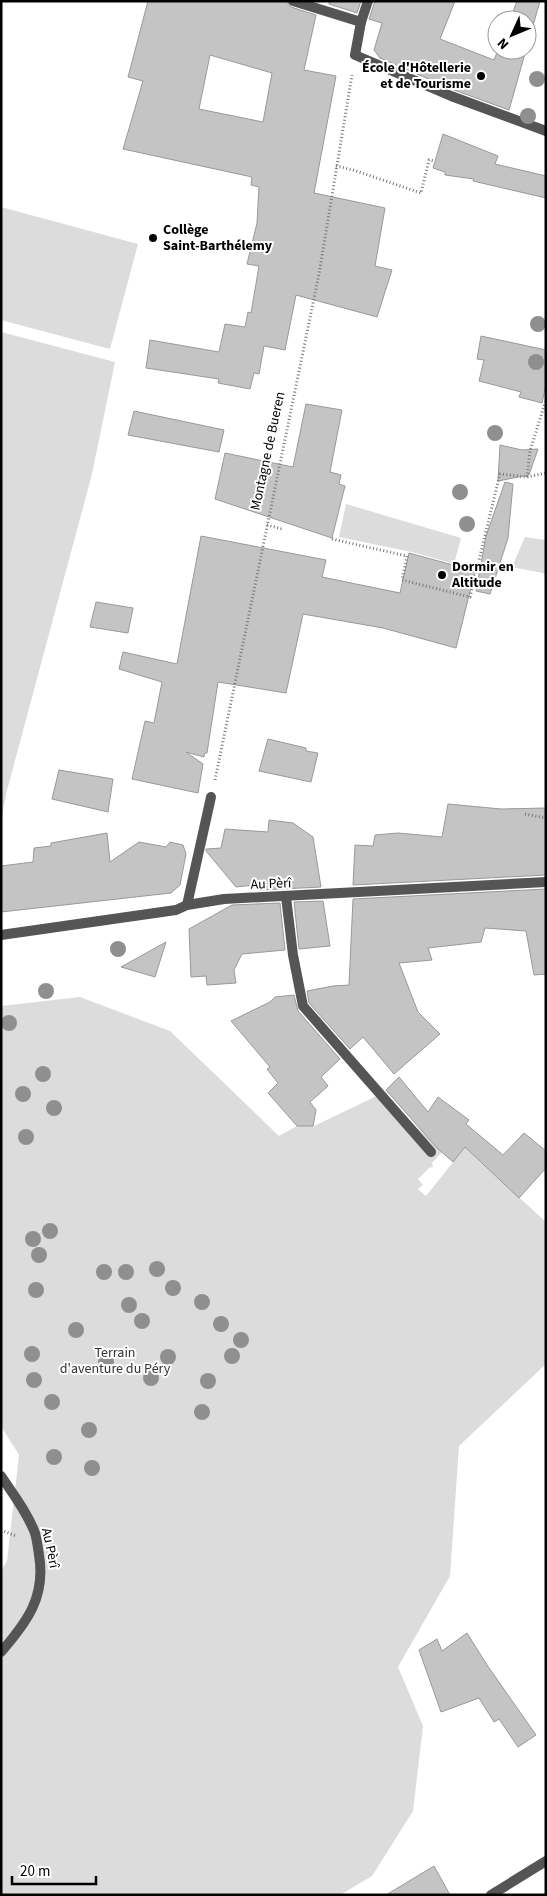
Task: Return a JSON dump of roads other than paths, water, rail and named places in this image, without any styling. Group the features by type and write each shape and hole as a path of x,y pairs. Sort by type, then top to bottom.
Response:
{"street":[{"path":"292,1 361,22"},
{"path":"368,1 361,22 355,54 451,96 546,131"},
{"path":"187,905 211,797"},
{"name":"Au Pèrî","path":"1,935 176,910 187,905 224,899 546,882"},
{"path":"286,897 292,955 303,1006 431,1152"},
{"name":"Au Pèrî","path":"1,1476 26,1515 35,1534 42,1572 40,1592 28,1617 1,1652"},
{"path":"491,1895 546,1861"}],"place":[{"name":"École d'Hôtellerie et de Tourisme","path":"481,76"},
{"name":"Collège Saint-Barthélemy","path":"153,238"},
{"name":"Dormir en Altitude","path":"442,575"}],"park label":[{"name":"Terrain d'aventure du Péry","path":"115,1362"}]}
